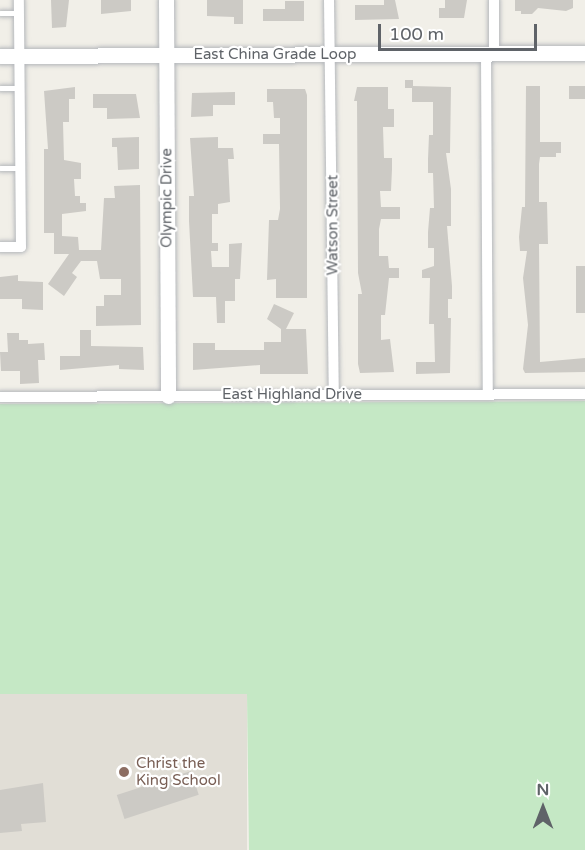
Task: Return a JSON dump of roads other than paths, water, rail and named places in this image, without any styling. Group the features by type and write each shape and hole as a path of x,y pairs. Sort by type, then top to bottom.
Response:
{"main road":[{"name":"Olympic Drive","path":"166,0 168,396"},
{"name":"East China Grade Loop","path":"0,56 585,53"}],"street":[{"path":"0,247 21,247 19,0"},
{"name":"Watson Street","path":"330,0 334,395"},
{"path":"488,394 490,53 494,0"},
{"name":"East Highland Drive","path":"0,397 585,394"}],"lane":[{"path":"0,13 19,13"},
{"path":"0,88 20,88"},
{"path":"0,168 20,168"}],"place":[{"name":"Christ the King School","path":"124,772"}]}
